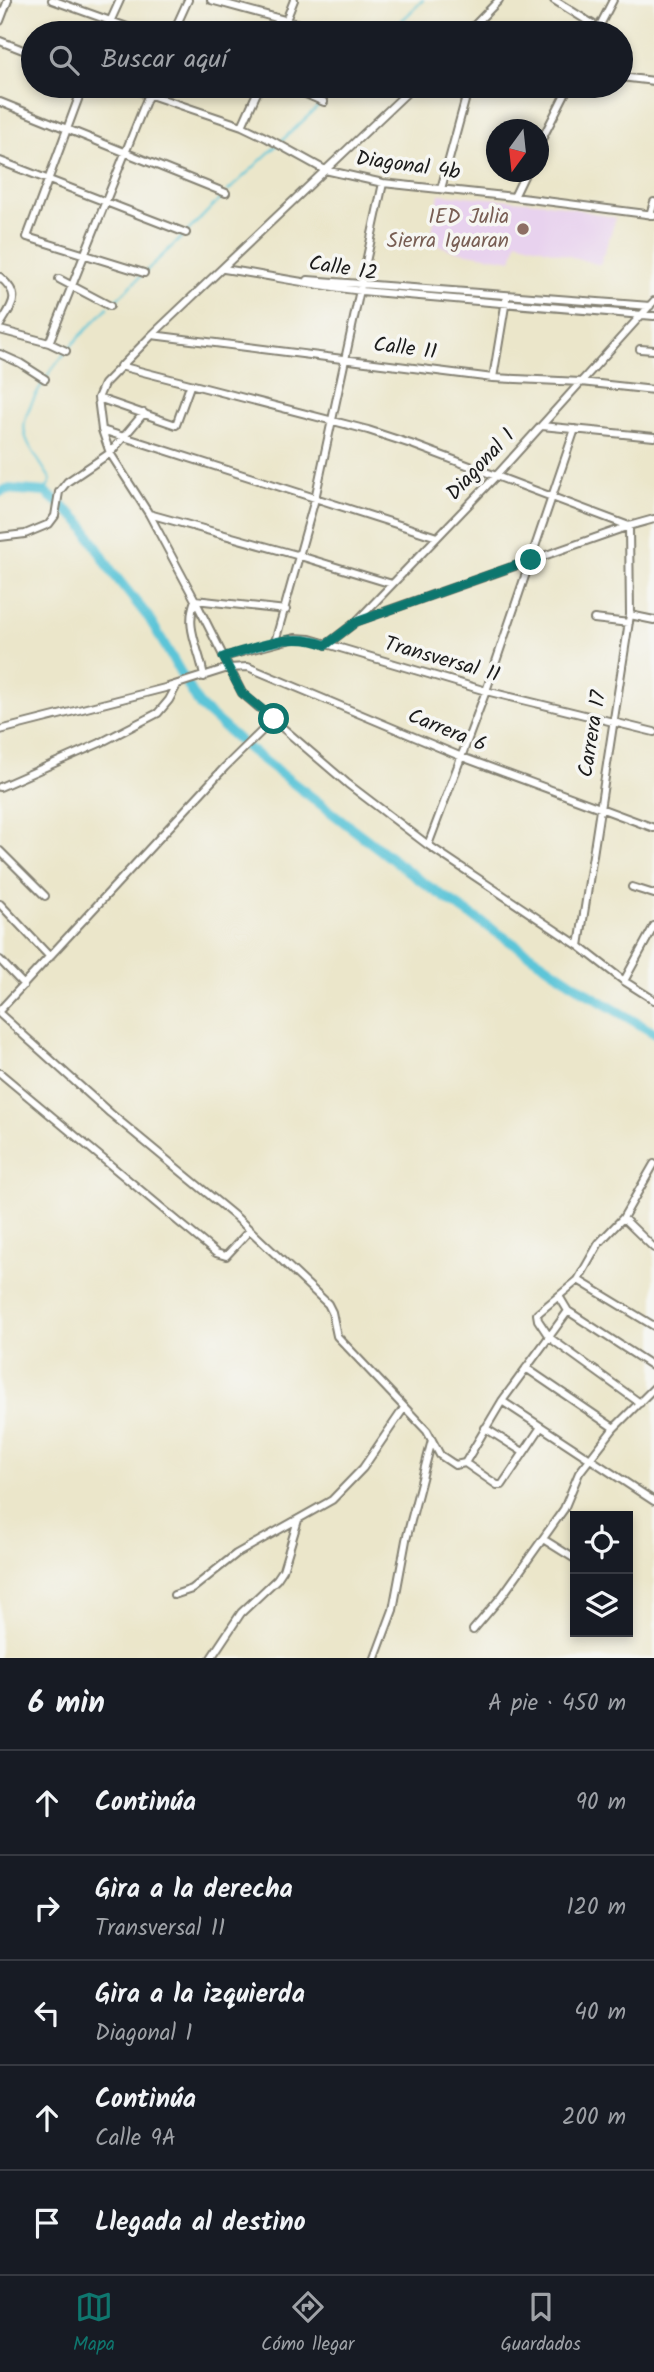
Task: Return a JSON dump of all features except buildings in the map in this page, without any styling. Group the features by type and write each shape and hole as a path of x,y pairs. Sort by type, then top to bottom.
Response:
{"street":[{"path":"0,20 8,0"},
{"path":"52,0 110,21 120,0"},
{"path":"178,21 188,0"},
{"path":"211,0 286,21 294,0"},
{"path":"479,21 499,0"},
{"path":"554,0 583,21"},
{"path":"602,21 613,0"},
{"path":"0,41 21,49"},
{"path":"633,78 654,81"},
{"path":"78,98 27,237 144,274"},
{"path":"49,343 147,98"},
{"name":"Diagonal 4b","path":"160,98 242,127 325,170 383,183 652,215"},
{"path":"242,127 255,98"},
{"path":"315,98 324,102"},
{"path":"401,98 120,366 104,384 99,398 102,430 110,453 149,514 242,693 348,784 428,845 579,946 624,981 654,1000"},
{"path":"441,189 466,98"},
{"path":"549,125 563,98"},
{"path":"0,102 226,193"},
{"path":"0,161 186,233"},
{"path":"514,197 521,182"},
{"path":"275,642 315,499 383,183"},
{"path":"652,215 654,202"},
{"name":"Calle 12","path":"224,269 320,286 652,305"},
{"path":"0,277 13,290 14,295 13,304 0,328 66,351"},
{"path":"59,279 110,306"},
{"name":"Calle 12","path":"362,287 506,304 654,316"},
{"path":"493,377 507,295"},
{"name":"Diagonal 1","path":"326,645 356,622 496,476 652,305"},
{"name":"Calle 11","path":"152,335 493,377 654,390"},
{"path":"640,348 654,350"},
{"path":"0,354 45,379"},
{"path":"120,366 414,445 629,526"},
{"path":"99,398 176,425 190,386"},
{"path":"0,537 25,534 49,524 55,516 59,492 67,482 110,453 144,413"},
{"path":"542,426 654,437"},
{"path":"428,845 486,691 575,429"},
{"path":"102,430 437,537"},
{"path":"149,514 392,584"},
{"path":"356,622 654,519"},
{"name":"Carrera 17","path":"579,946 629,619 629,526"},
{"path":"195,600 286,610"},
{"path":"195,600 190,620 191,631 201,657 204,677"},
{"path":"594,619 654,620"},
{"name":"Transversal 11","path":"223,657 275,642 295,638 310,639 486,691 654,732"},
{"name":"Carrera 6","path":"228,668 248,667 462,757 654,828"},
{"path":"0,730 177,685 228,668"},
{"path":"0,787 100,743 158,713 177,685"},
{"path":"274,719 225,766 0,1012 110,1113 250,1230 328,1304 337,1336 428,1431 440,1455 455,1465 466,1463 497,1485 502,1485 541,1427"},
{"path":"0,851 46,896"},
{"path":"632,887 654,894"},
{"path":"0,904 50,957"},
{"path":"624,981 654,926"},
{"path":"0,960 23,985"},
{"path":"0,1073 221,1256 226,1256 250,1230"},
{"path":"640,1403 550,1338 537,1314 578,1280 599,1243 623,1218 654,1164"},
{"path":"623,1218 654,1248"},
{"path":"578,1280 654,1326"},
{"path":"559,1296 568,1311 654,1367"},
{"path":"466,1463 502,1401 568,1311"},
{"path":"526,1368 614,1428"},
{"path":"473,1630 502,1596 564,1508 579,1473 614,1428 654,1388"},
{"path":"502,1401 654,1501"},
{"path":"174,1595 192,1589 236,1553 332,1500 363,1468 404,1408"},
{"path":"485,1428 523,1452"},
{"path":"375,1658 393,1610 404,1550 432,1440"},
{"path":"211,1658 241,1613 283,1570 298,1520"},
{"path":"543,1539 570,1556"}],"shaded area":[{"name":"IED Julia Sierra Iguaran","path":"439,194 549,203 616,218 600,265 517,241 512,260 454,251 430,242"}],"waterway":[{"path":"401,21 423,0"},
{"path":"228,191 321,104"},
{"path":"188,231 224,195"},
{"path":"145,272 184,235"},
{"path":"112,304 141,276"},
{"path":"68,349 108,307"},
{"path":"47,376 65,353"},
{"path":"44,381 28,412 25,432 27,441 51,480 45,492"},
{"path":"0,492 7,489 45,492 81,522 112,572 149,618 200,706 250,750 425,884 590,995 654,1033"}],"place":[{"name":"IED Julia Sierra Iguaran","path":"523,229"}],"route":[{"path":"274,719 242,693 223,657 295,638 310,639 326,645 356,622 531,560"}]}
